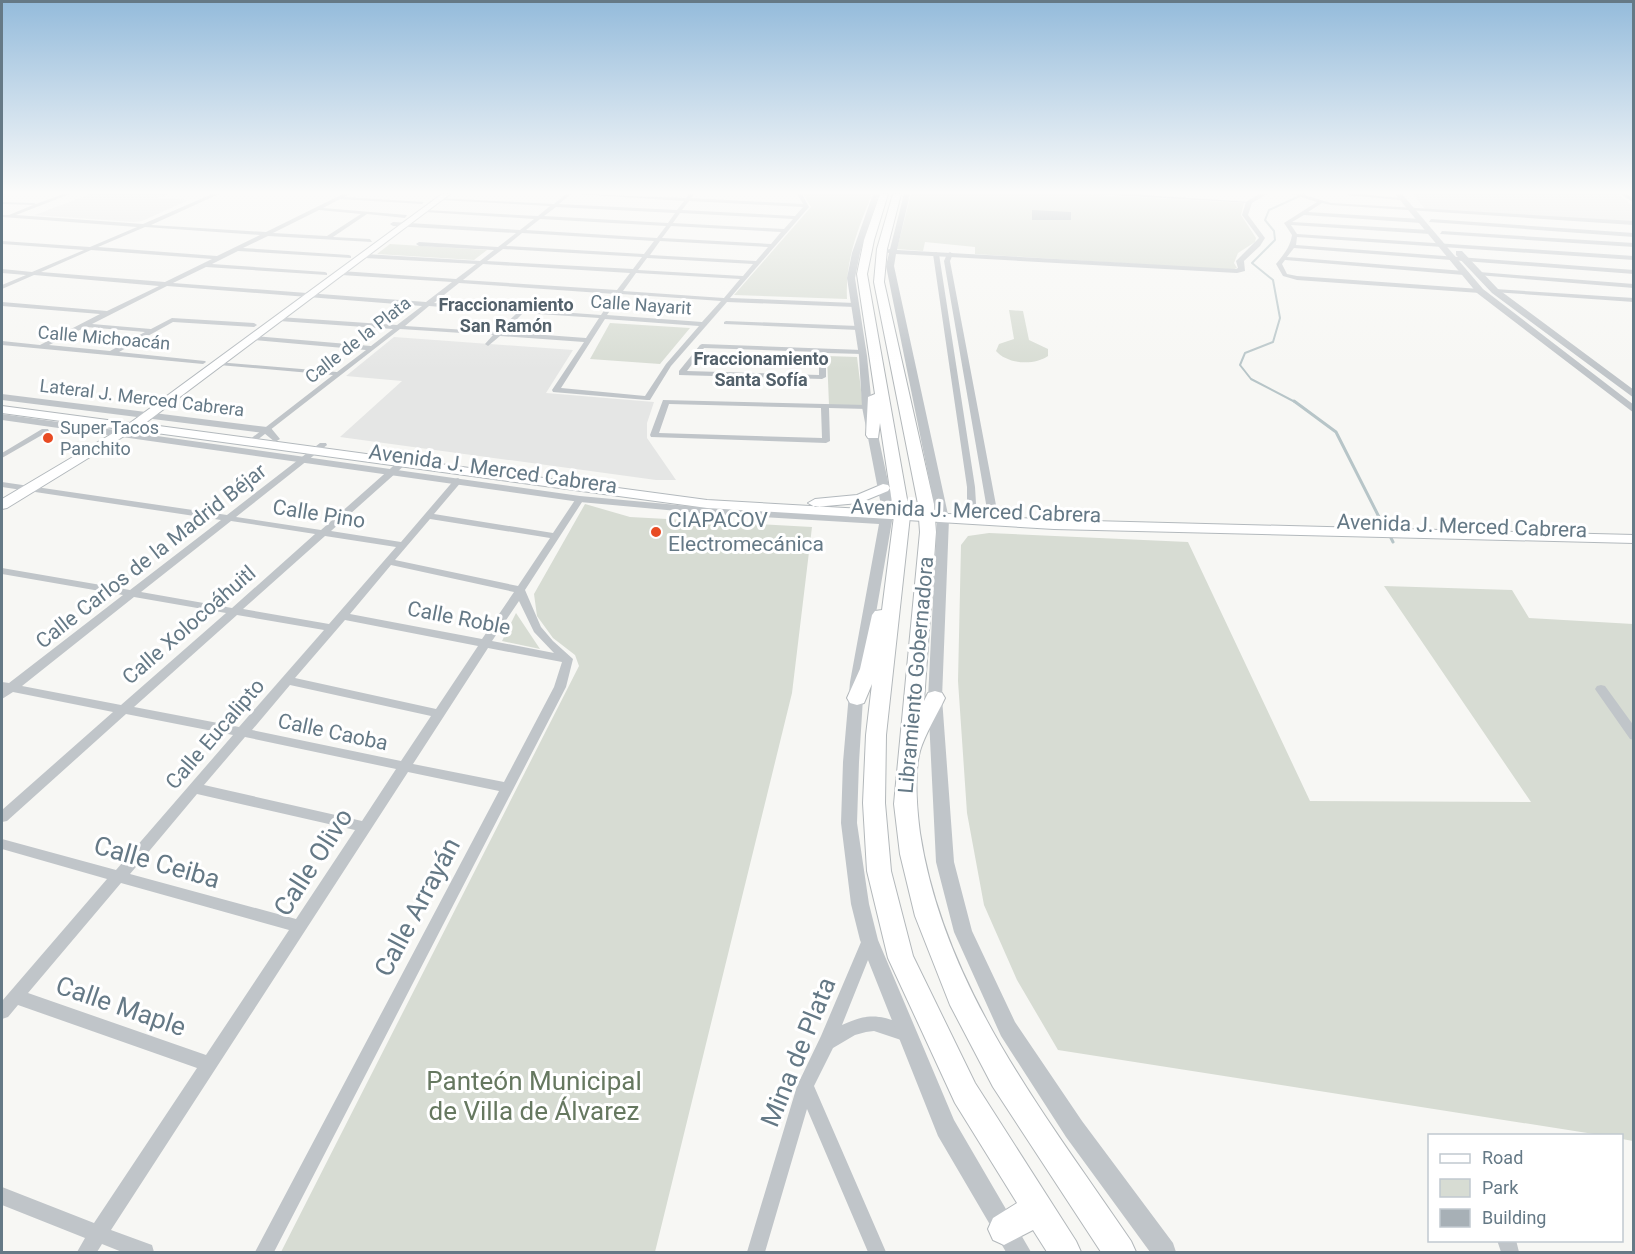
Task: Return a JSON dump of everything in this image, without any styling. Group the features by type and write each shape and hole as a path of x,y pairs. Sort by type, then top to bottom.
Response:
{"highway":[{"name":"Libramiento Gobernadora","path":"866,253 862,274 879,384 892,514 893,592 876,735 874,802 879,871 901,958 965,1093 1065,1252"},
{"name":"Libramiento Gobernadora","path":"887,253 879,282 935,514 925,588 908,758 905,804 912,854 927,916 959,996 1004,1077 1120,1252"},
{"path":"885,314 892,281"},
{"path":"873,435 874,397 879,384"},
{"path":"856,698 869,669 880,616 893,592"},
{"path":"908,758 935,698"},
{"path":"1012,1241 1036,1209"}],"main road":[{"path":"5,488 127,423 203,362 354,253"},
{"path":"2,505 219,363 368,253"},
{"name":"Avenida J. Merced Cabrera","path":"2,404 127,423"},
{"name":"Avenida J. Merced Cabrera","path":"2,409 263,437 315,452 398,467 707,504 892,514"},
{"name":"Avenida J. Merced Cabrera","path":"263,437 315,452 678,493 822,512 935,514 1634,540"},
{"path":"803,508 862,498 883,488"},
{"name":"Avenida J. Merced Cabrera","path":"993,517 1634,531"}],"street":[{"path":"2,282 72,253"},
{"path":"2,287 84,253"},
{"path":"141,253 218,258"},
{"path":"40,346 230,253"},
{"path":"286,253 348,257"},
{"name":"Calle de la Plata","path":"263,437 339,374 494,253"},
{"path":"582,253 758,262"},
{"path":"649,253 619,292 556,390 647,398 668,365 766,253"},
{"path":"856,253 851,278 868,410 883,488 892,514 866,623 856,698 849,823 860,904 869,940 946,1128 1012,1241"},
{"path":"887,253 935,514 935,698 945,862 963,932 1008,1029 1074,1129 1164,1252"},
{"path":"912,253 1237,271 1242,269 1239,261 1245,253"},
{"path":"1287,253 1279,264 1280,269 1290,277 1480,291"},
{"path":"1363,253 1382,284"},
{"path":"1371,253 1634,272"},
{"path":"1447,253 1480,291 1634,410"},
{"path":"1459,253 1495,291 1634,395"},
{"path":"1548,253 1634,258"},
{"path":"1594,253 1634,285"},
{"path":"936,254 971,487 971,516"},
{"path":"950,254 947,261 993,517"},
{"path":"365,255 744,278"},
{"path":"1282,258 1464,273"},
{"path":"205,265 325,274"},
{"name":"Calle Nayarit","path":"2,271 427,305 704,324"},
{"path":"341,273 726,299 855,305"},
{"path":"1479,274 1634,285"},
{"path":"1495,291 1634,300"},
{"path":"2,304 108,313"},
{"path":"945,308 955,309"},
{"path":"488,344 522,312"},
{"path":"279,319 589,340"},
{"path":"112,353 172,320 254,325"},
{"path":"726,323 858,328"},
{"path":"84,325 151,331"},
{"path":"253,338 372,348"},
{"path":"1541,340 1560,340"},
{"name":"Calle Michoacán","path":"2,343 203,362"},
{"path":"823,352 822,377 682,373 702,346 823,352 862,354"},
{"path":"953,358 965,358"},
{"path":"219,363 339,374"},
{"name":"Lateral J. Merced Cabrera","path":"2,398 127,423 315,452"},
{"path":"825,410 826,441 654,435 666,402 868,410"},
{"name":"Lateral J. Merced Cabrera","path":"2,417 127,423"},
{"path":"2,456 45,431"},
{"name":"Calle Carlos de la Madrid Béjar","path":"5,690 315,452"},
{"path":"398,467 458,481 580,499 845,519 892,514"},
{"name":"Calle Xolocoáhuitl","path":"2,817 398,467"},
{"name":"Calle Eucalipto","path":"2,1012 458,481"},
{"name":"Calle Pino","path":"5,488 28,488 403,545"},
{"name":"Calle Olivo","path":"86,1252 580,499"},
{"path":"774,515 803,508"},
{"path":"822,512 845,519"},
{"path":"428,516 556,536"},
{"path":"388,562 520,590 530,620 545,642 568,659"},
{"path":"2,571 331,628"},
{"name":"Calle Roble","path":"342,616 568,659"},
{"name":"Calle Arrayán","path":"264,1252 560,687 568,659"},
{"path":"286,680 440,714"},
{"path":"1601,688 1634,736"},
{"name":"Calle Caoba","path":"5,690 242,732 506,788"},
{"path":"194,788 365,827"},
{"name":"Calle Ceiba","path":"2,844 300,927"},
{"name":"Mina de Plata","path":"756,1252 805,1086 827,1042 869,940"},
{"name":"Calle Maple","path":"15,996 209,1064"},
{"path":"827,1042 857,1025 878,1022 908,1034"},
{"path":"805,1086 877,1252"},
{"path":"2,1196 97,1236 145,1252"}],"shaded area":[{"path":"394,337 573,350 546,393 654,402 647,423 647,438 676,480 656,480 340,437 402,381 346,376"}],"green space":[{"path":"379,253 484,253 474,260 377,254"},
{"path":"771,253 851,253 847,299 734,295"},
{"path":"1239,253 1234,263 1237,268 1232,270 975,254"},
{"path":"1009,310 1023,311 1029,340 1048,349 1048,356 1036,361 1021,362 1007,359 996,351 999,344 1014,339"},
{"path":"610,323 690,328 660,364 590,359"},
{"path":"827,356 857,357 863,406 829,405"},
{"name":"Panteón Municipal de Villa de Álvarez","path":"585,504 630,517 812,527 792,693 655,1252 281,1252 579,666 575,655 553,638 537,616 534,594"},
{"path":"989,533 1188,542 1310,801 1531,802 1384,586 1512,590 1529,618 1633,624 1633,1141 1623,1139 1623,1134 1594,1134 1058,1050 1017,980 984,905 967,813 958,681 961,545 968,536"},
{"path":"516,613 540,649 502,641"}],"waterway":[{"path":"1262,253 1252,263 1273,280 1280,318 1273,342 1245,353 1240,365 1251,379 1296,402"},
{"path":"1296,402 1336,432 1379,517"},
{"path":"1391,538 1393,542"}],"place":[{"name":"Super Tacos Panchito","path":"48,438"},
{"name":"CIAPACOV Electromecánica","path":"656,532"}],"district":[{"name":"Fraccionamiento San Ramón","path":"506,315"},
{"name":"Fraccionamiento Santa Sofía","path":"761,370"}]}
